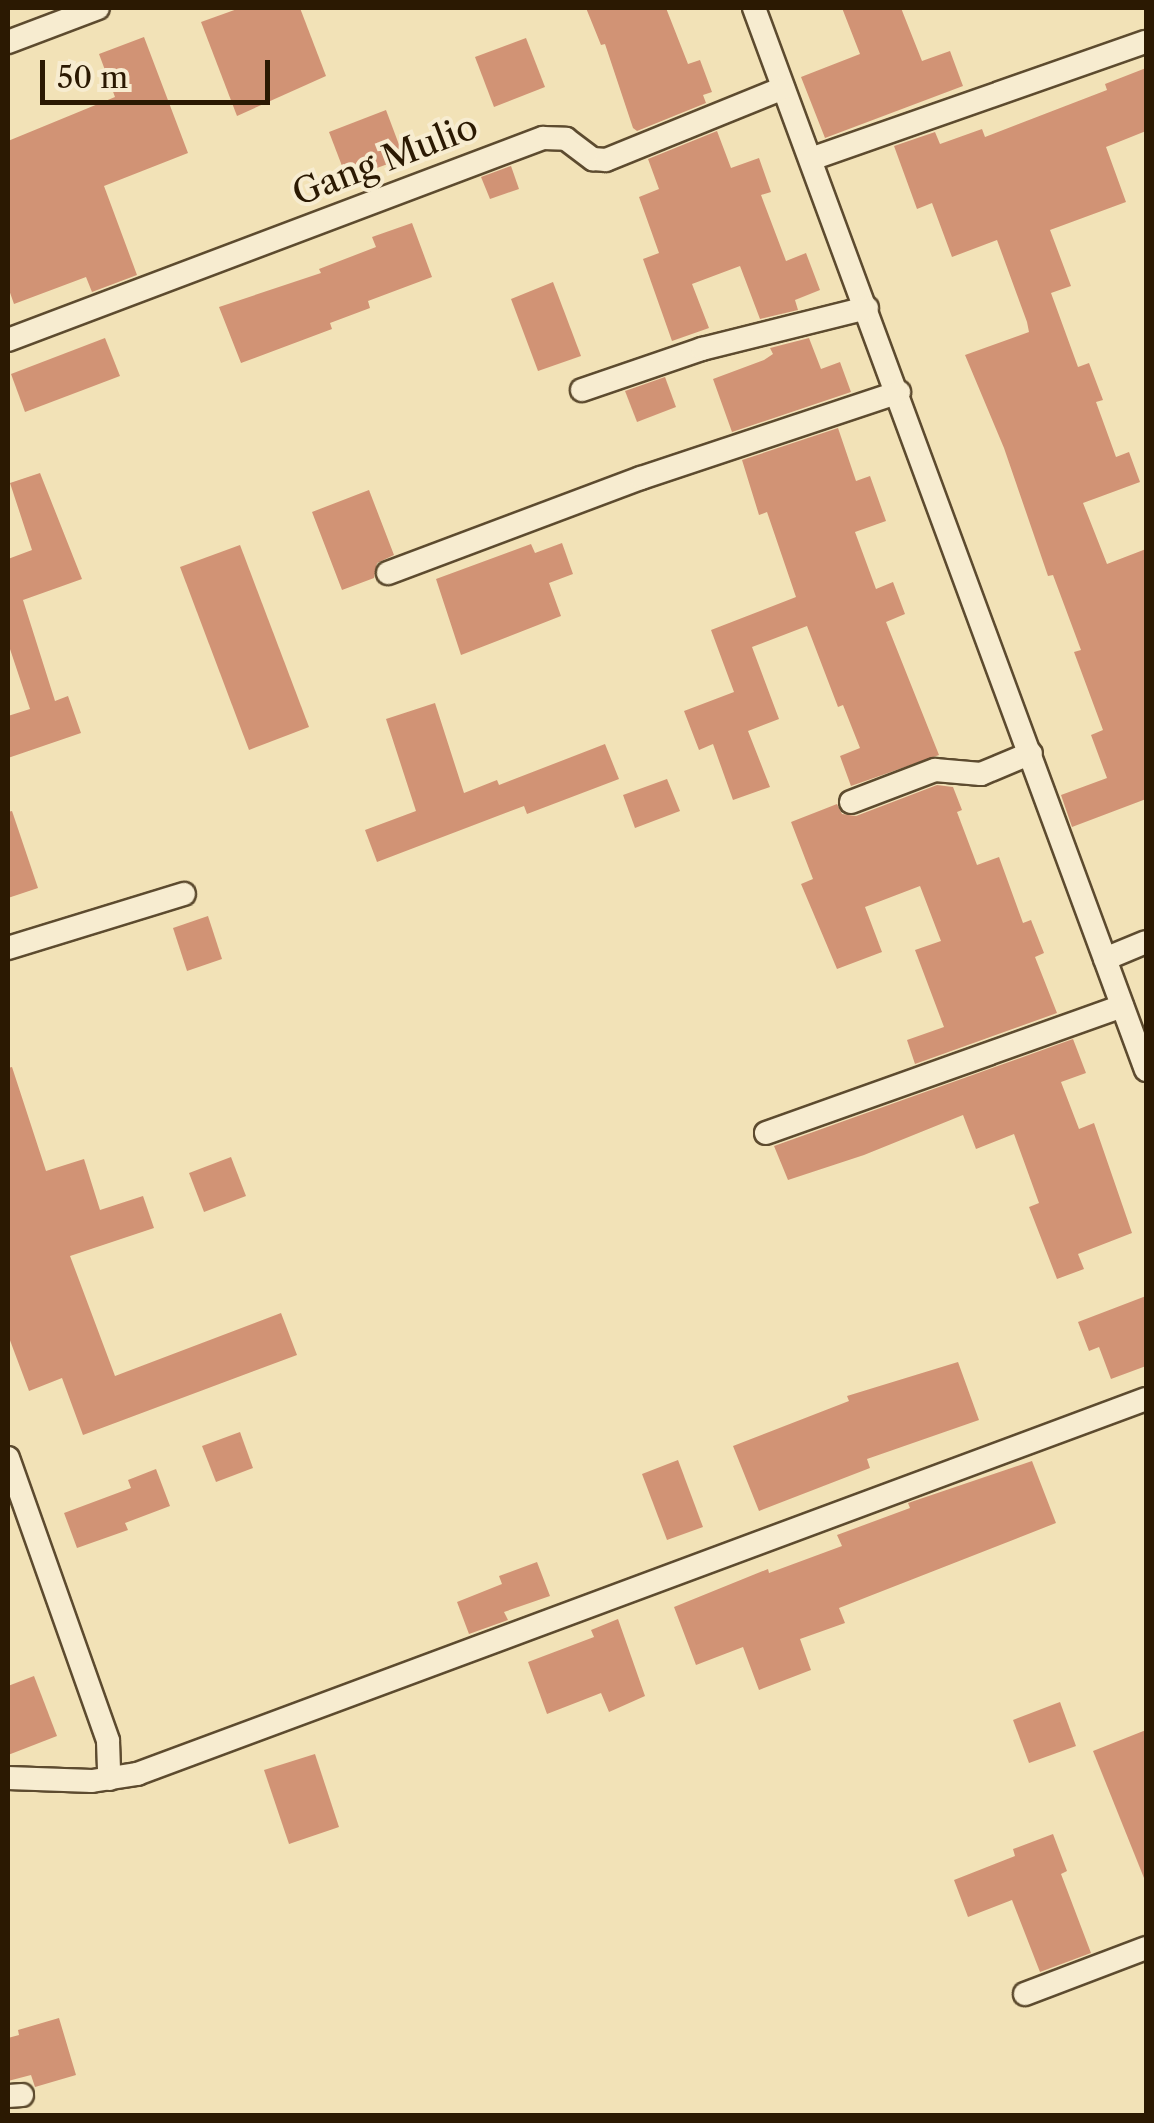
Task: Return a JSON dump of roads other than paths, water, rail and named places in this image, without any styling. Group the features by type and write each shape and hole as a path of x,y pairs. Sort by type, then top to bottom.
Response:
{"street":[{"path":"8,42 98,8"},
{"path":"754,8 900,392 1122,1006 1140,1030 1146,1070"},
{"path":"811,159 1146,42"},
{"name":"Gang Mulio","path":"8,340 543,138 566,139 593,159 606,160 783,88"},
{"path":"582,390 702,348 868,308"},
{"path":"388,574 640,478 900,392"},
{"path":"851,802 935,770 981,774 1030,753"},
{"path":"8,948 184,894"},
{"path":"1105,959 1146,942"},
{"path":"766,1133 1122,1006"},
{"path":"8,1778 110,1778 156,1767 1146,1399"},
{"path":"8,1458 108,1742 110,1778"},
{"path":"1025,1994 1146,1948"}]}
